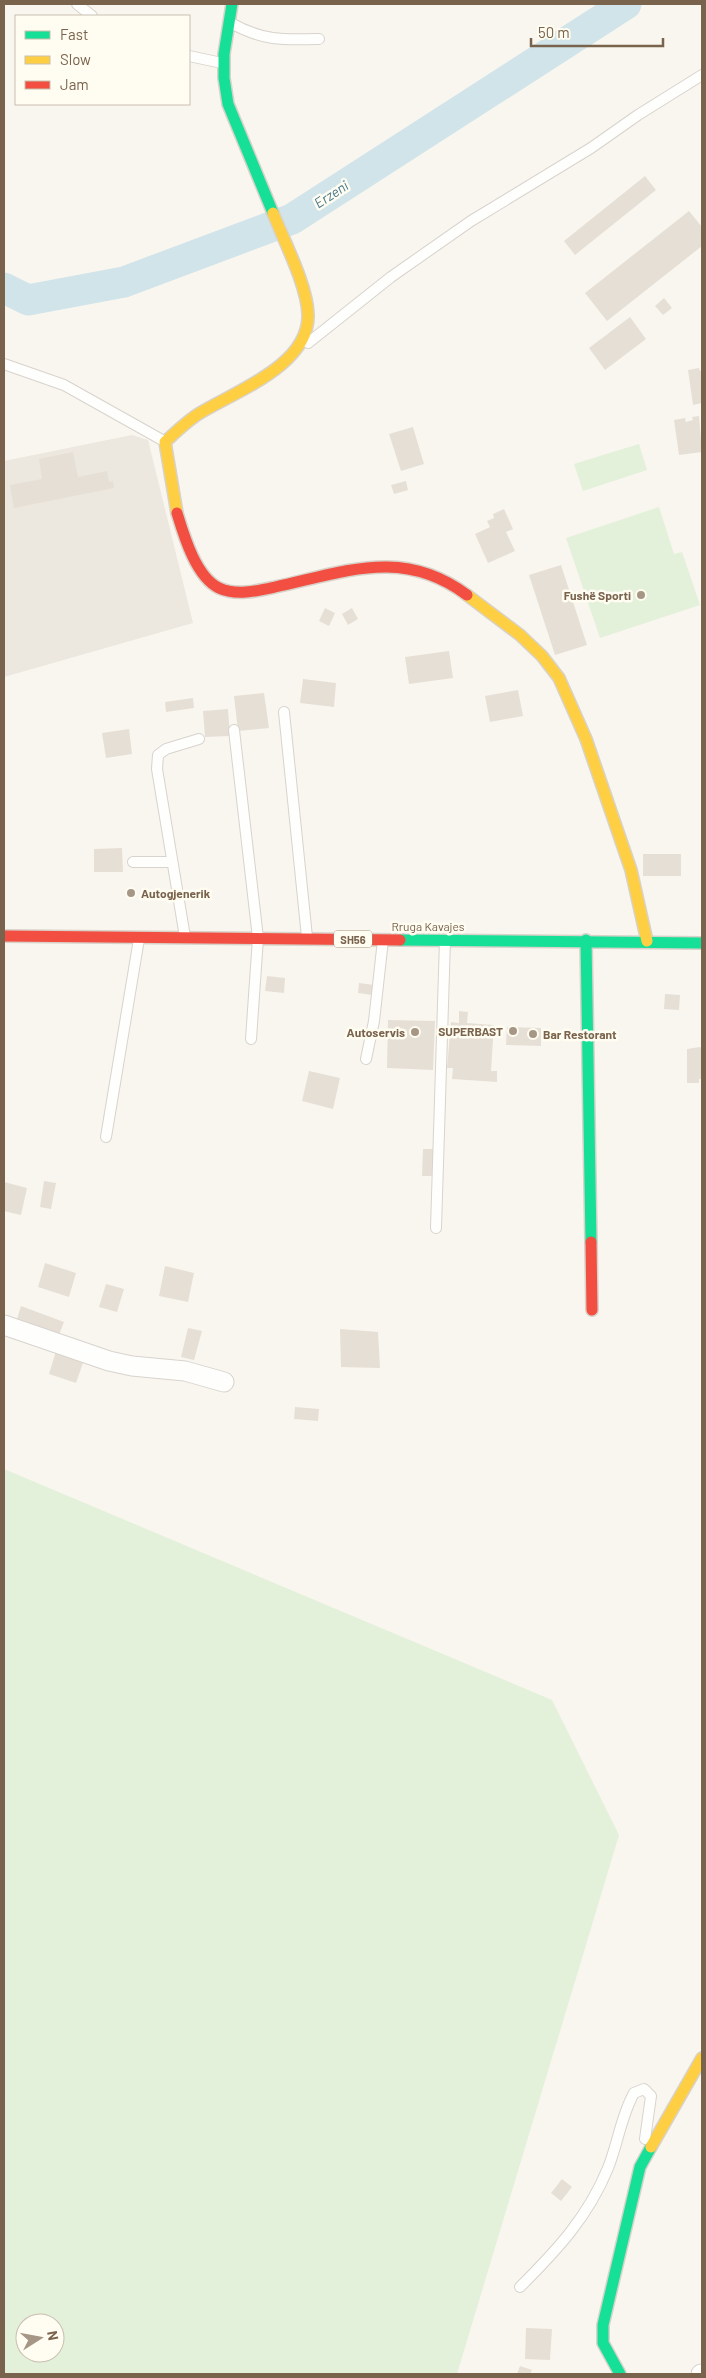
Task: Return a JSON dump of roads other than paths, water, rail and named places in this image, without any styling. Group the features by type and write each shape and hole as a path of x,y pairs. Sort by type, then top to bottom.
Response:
{"street":[{"path":"232,4 222,63 223,83 235,124 300,281 308,314 306,329 297,350 273,371 198,414 165,442 174,501 184,536 203,575 219,588 246,593 371,566 412,568 449,582 520,635 542,656 559,678 586,739 631,870 647,941"},
{"name":"Rruga Kavajes","path":"4,936 586,940 702,943"},
{"path":"586,940 592,1310"},
{"path":"4,1325 109,1361 132,1366 185,1371 224,1382"},
{"path":"620,2374 603,2344 603,2325 640,2167 702,2058"}],"lane":[{"path":"77,4 91,15"},
{"path":"228,22 250,34 277,40 319,39"},
{"path":"190,56 222,63"},
{"path":"297,350 329,328 391,277 471,221 591,148 638,115 702,75"},
{"path":"4,364 64,385 165,442"},
{"path":"284,712 307,938"},
{"path":"234,730 258,938 251,1039"},
{"path":"185,938 157,769 158,755 166,749 198,739"},
{"path":"133,862 171,862"},
{"path":"106,1137 140,938"},
{"path":"366,1059 374,1021 383,939"},
{"path":"436,1228 445,939"},
{"path":"520,2287 563,2244 598,2192 619,2137 625,2109 634,2093 644,2089 652,2096 640,2167"}],"waterway":[{"name":"Erzeni","path":"4,288 28,300 124,282 292,219 626,4"}],"place":[{"name":"Fushë Sporti","path":"641,595"},
{"name":"Autogjenerik","path":"131,893"},
{"name":"SUPERBAST","path":"513,1031"},
{"name":"Autoservis","path":"415,1032"},
{"name":"Bar Restorant","path":"533,1034"}]}
